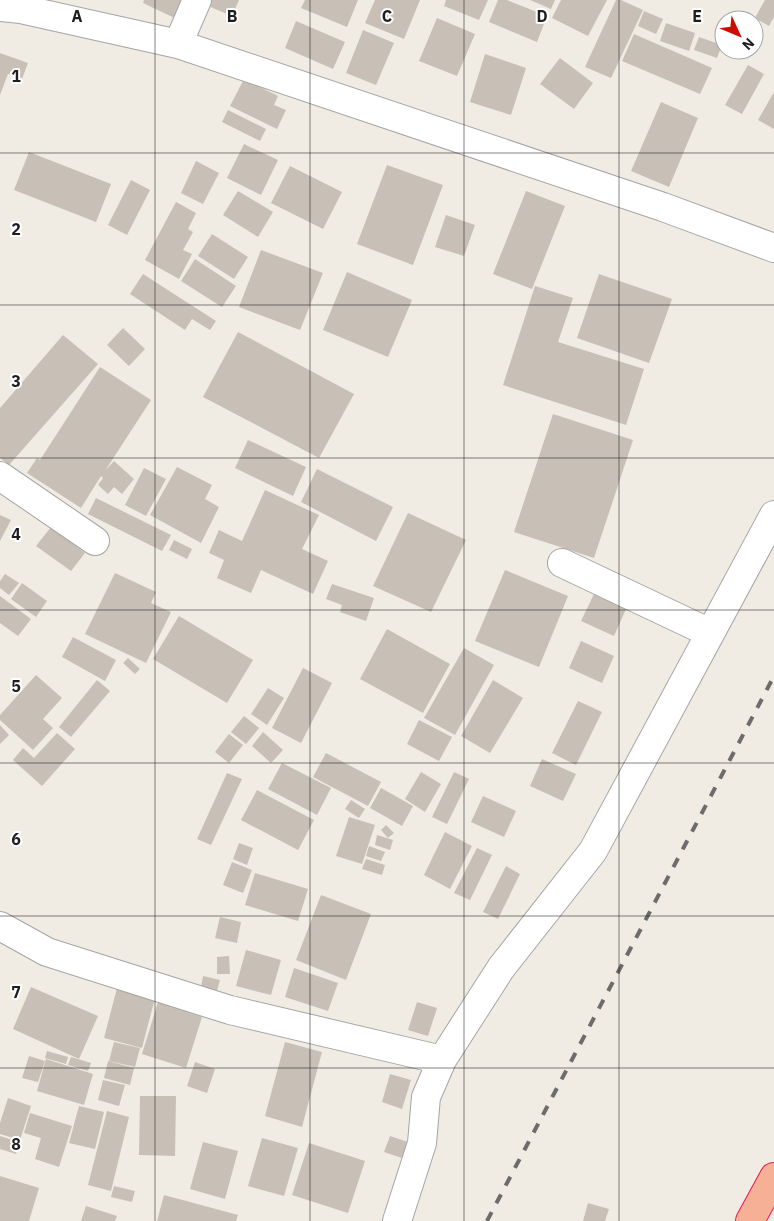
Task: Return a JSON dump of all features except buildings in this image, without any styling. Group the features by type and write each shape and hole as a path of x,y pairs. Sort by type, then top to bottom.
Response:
{"highway":[{"path":"750,1221 774,1177"}],"street":[{"path":"178,44 197,0"},
{"path":"0,7 21,9 178,44 663,207 774,248"},
{"path":"0,476 94,541"},
{"path":"397,1221 422,1143 426,1097 442,1060 501,968 593,851 774,515"},
{"path":"562,563 710,634"},
{"path":"0,926 47,952 230,1010 442,1060"}],"railway":[{"path":"487,1221 774,676"}]}
